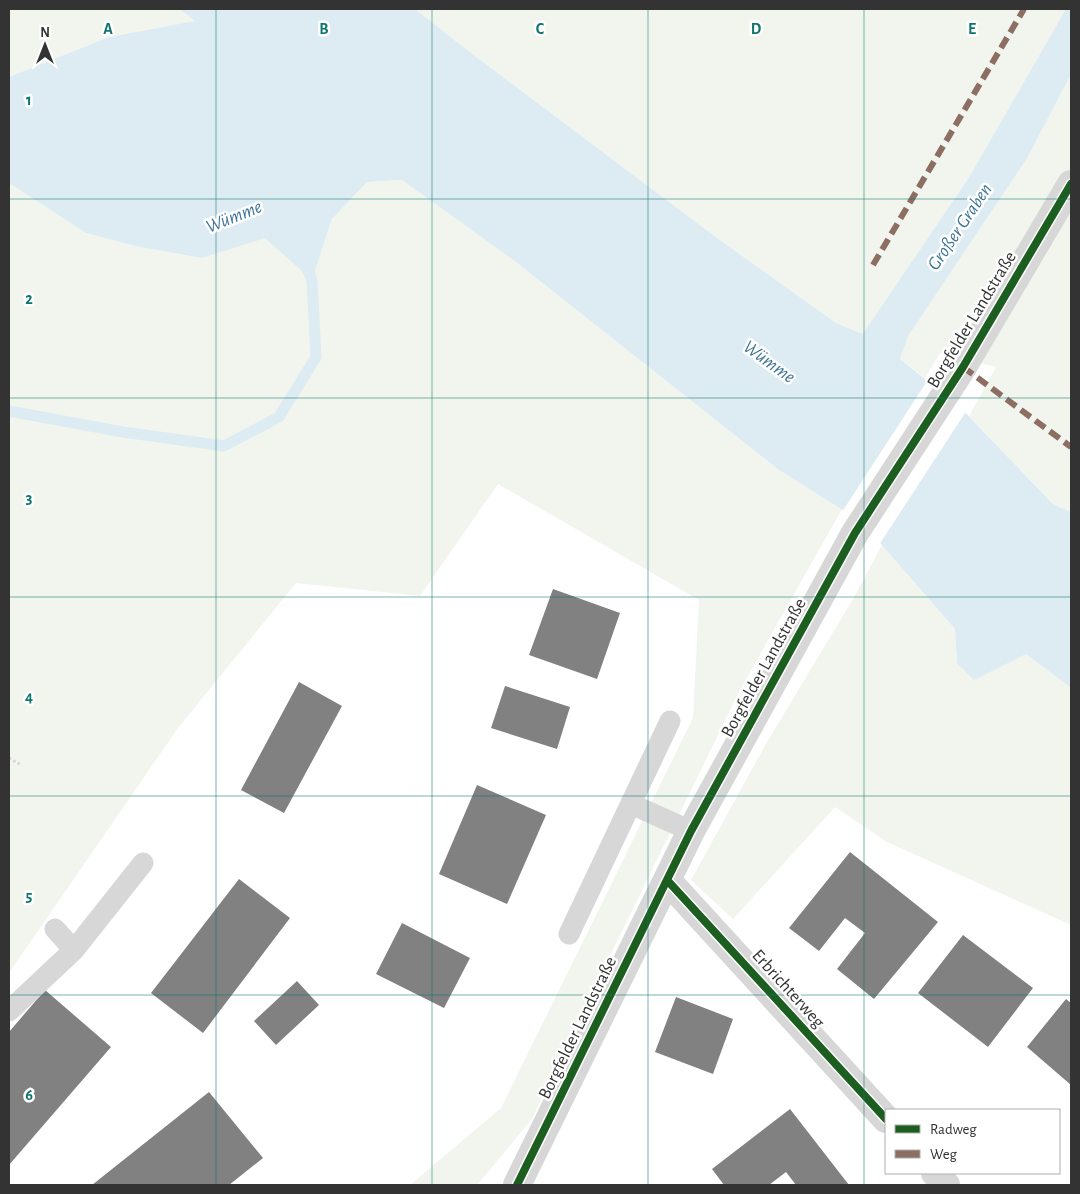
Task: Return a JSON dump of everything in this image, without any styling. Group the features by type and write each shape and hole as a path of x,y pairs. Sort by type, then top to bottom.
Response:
{"street":[{"name":"Borgfelder Landstraße","path":"517,1185 691,831 855,533 952,384 1071,184"},
{"name":"Erbrichterweg","path":"667,880 885,1118"},
{"path":"936,1174 946,1185"}],"lane":[{"path":"569,934 670,721"},
{"path":"631,804 691,831"},
{"path":"9,1011 74,950 144,863"},
{"path":"55,928 74,950"}],"path":[{"path":"9,758 21,765"}],"shaded area":[{"path":"9,9 180,9 196,21 109,37 9,77"},
{"path":"415,9 1071,9 1071,512 1053,504 969,416 996,367 940,353 925,378 900,359 905,344 863,334 836,323 713,235"},
{"path":"402,180 516,262 779,470 842,509 740,690 532,1119 477,1185 410,1185 501,1108 693,718 699,600 498,484 420,596 296,583 178,728 9,973 9,183 86,233 135,246 202,258 265,237 312,279 332,219 367,182"},
{"path":"882,545 955,629 957,663 1026,654 1071,688 1071,925 887,842 835,807 733,919 691,880 767,742 853,599"}],"water":[{"path":"180,9 415,9 713,235 836,323 863,334 970,176 1066,9 1071,9 1071,74 1027,158 908,336 900,359 959,406 1053,504 1071,512 1071,688 1026,654 974,680 957,663 955,629 862,522 779,470 516,262 402,180 367,182 332,219 312,280 265,238 202,258 135,246 86,233 9,183 9,77 109,37 195,21"}],"pier":[{"path":"929,378 967,410 879,545 860,524 842,512"}],"building":[{"path":"553,589 620,613 597,679 529,655"},
{"path":"299,682 342,706 284,813 241,790"},
{"path":"505,686 570,707 557,749 491,728"},
{"path":"477,785 546,815 507,904 439,874"},
{"path":"850,852 938,922 874,999 837,969 865,933 845,918 819,951 789,928"},
{"path":"239,879 290,918 203,1033 151,993"},
{"path":"402,923 470,958 444,1008 376,974"},
{"path":"963,935 1033,988 988,1047 918,993"},
{"path":"297,981 319,1005 276,1045 254,1021"},
{"path":"45,990 111,1047 9,1165 9,1032"},
{"path":"676,997 733,1019 713,1074 655,1052"},
{"path":"1066,999 1071,1003 1071,1085 1027,1047"},
{"path":"209,1092 263,1158 229,1185 92,1185"},
{"path":"790,1109 849,1185 796,1185 786,1172 769,1185 724,1185 712,1169"}],"waterway":[{"path":"9,411 123,432 224,446 279,417 316,357 312,280 306,266"}],"marked path":[{"path":"873,265 1024,9"},
{"path":"963,367 1071,447"}],"cycle path":[{"path":"517,1185 691,831 855,533 963,367 1071,184"},
{"path":"667,880 885,1118"}],"water label":[{"name":"Wümme","path":"234,217"},
{"name":"Großer Graben","path":"960,227"},
{"name":"Wümme","path":"769,362"}]}
